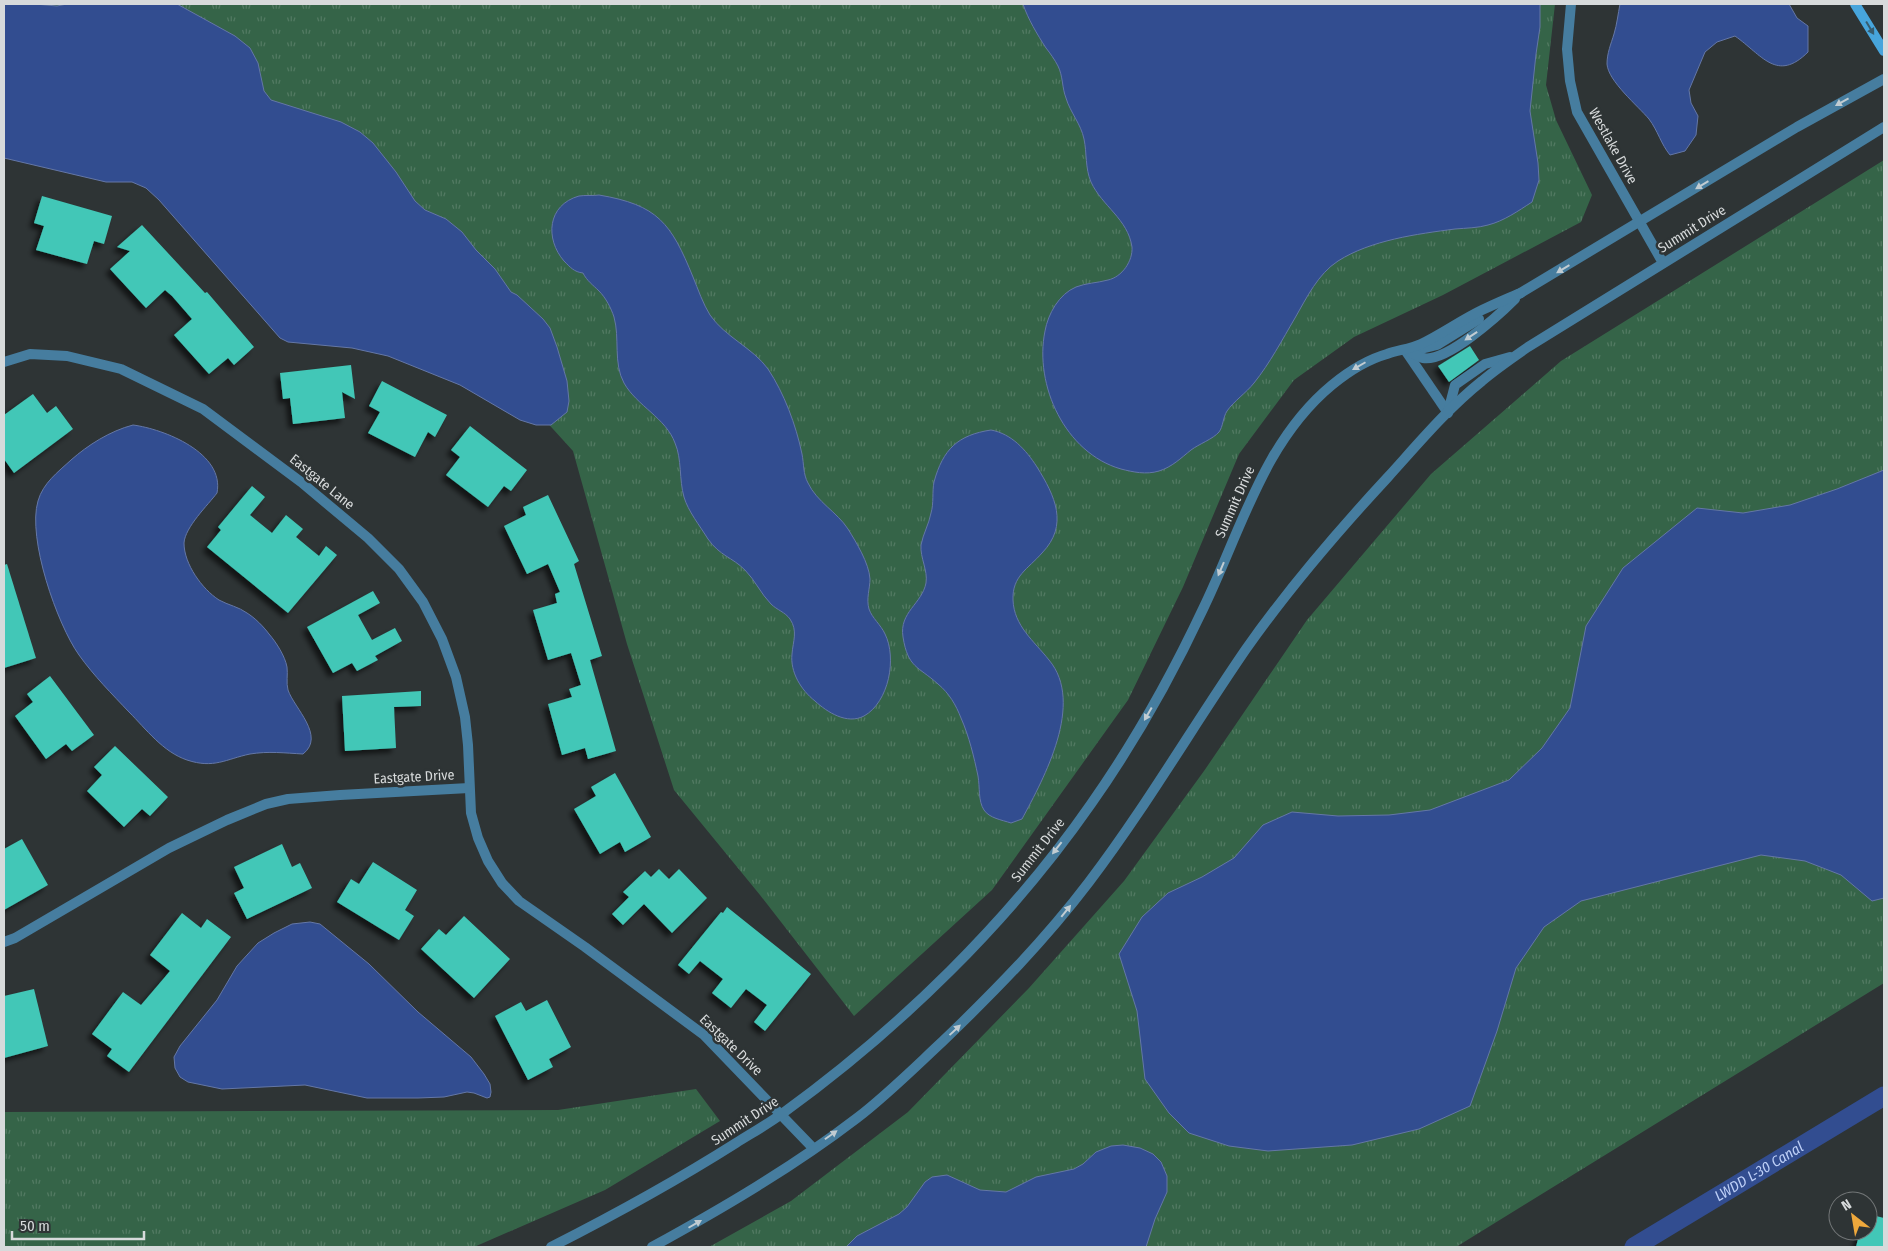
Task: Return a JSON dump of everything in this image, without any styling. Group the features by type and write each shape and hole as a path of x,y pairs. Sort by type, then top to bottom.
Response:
{"main road":[{"path":"1855,4 1884,51"}],"street":[{"name":"Westlake Drive","path":"1570,4 1568,49 1570,80 1577,112 1663,263"},
{"name":"Summit Drive","path":"551,1247 692,1171 781,1115 842,1068 945,977 990,930 1095,798 1128,748 1176,664 1205,606 1262,474 1287,432 1308,407 1332,385 1358,365 1385,354 1404,349 1420,350 1437,345 1797,127 1884,79"},
{"name":"Summit Drive","path":"652,1247 768,1179 858,1117 924,1059 993,993 1040,943 1089,882 1139,814 1189,734 1281,600 1322,550 1448,413 1481,381 1516,356 1663,263 1884,127"},
{"path":"1404,349 1448,413"},
{"name":"Eastgate Lane","path":"4,362 30,354 67,356 121,369 203,409 302,482 368,538 399,569 422,602 442,639 456,677 465,717 469,788"},
{"name":"Summit Drive","path":"1448,413 1455,385 1485,364 1516,356"},
{"name":"Eastgate Drive","path":"4,942 15,938 169,848 227,820 266,804 288,799 340,794 469,788 471,813 478,838 488,861 502,883 519,901 704,1034 813,1148"}],"green space":[{"path":"4,4 1555,4 1546,85 1556,120 1592,195 1581,222 1443,295 1354,337 1294,380 1239,454 1183,587 1128,700 992,890 854,1016 760,895 674,790 627,644 573,451 298,149"},
{"path":"1884,160 1884,983 1456,1247 709,1247 791,1201 908,1112 1029,988 1124,881 1204,771 1307,620 1431,474 1561,361"},
{"path":"696,1089 720,1121 605,1190 474,1247 4,1247 4,1112 558,1110"}],"water":[{"path":"4,4 57,6 67,4 177,4 235,36 250,48 258,63 264,91 271,100 341,122 360,132 373,143 396,172 415,201 425,210 446,219 462,232 476,250 495,269 511,292 517,295 543,319 550,328 567,381 569,401 567,412 551,425 536,425 520,420 460,385 388,356 352,348 288,342 280,338 159,200 146,188 132,182 106,182 4,158"},
{"path":"1023,4 1540,4 1540,27 1530,111 1539,180 1532,202 1494,223 1480,227 1440,231 1395,239 1365,248 1338,261 1325,272 1314,286 1265,368 1251,387 1227,411 1220,430 1216,435 1191,450 1172,465 1159,471 1144,473 1121,469 1101,461 1069,433 1049,394 1044,373 1043,352 1046,325 1055,305 1064,294 1076,287 1118,276 1126,268 1131,258 1132,247 1130,237 1120,220 1101,198 1091,182 1083,134 1068,103 1060,70 1033,26"},
{"path":"1620,4 1789,4 1797,18 1808,26 1808,52 1797,61 1778,66 1762,58 1735,36 1717,42 1705,52 1689,90 1691,103 1698,116 1696,135 1685,151 1670,155 1649,119 1624,93 1609,71 1607,64 1609,49"},
{"path":"599,195 635,204 649,211 660,220 669,230 685,258 710,315 723,330 762,362 779,388 796,432 808,483 816,496 848,529 865,560 870,579 869,609 889,644 890,667 885,690 880,701 864,716 851,719 831,713 810,697 801,686 795,674 792,661 794,628 790,619 771,604 745,570 717,549 708,539 686,502 682,490 679,456 671,434 636,399 624,383 619,367 616,325 610,307 602,294 588,281 583,273 570,267 564,261 554,243 552,233 555,215 568,200 579,196"},
{"path":"133,425 146,427 175,438 202,455 212,466 217,479 217,493 188,530 184,543 187,559 200,583 206,589 219,600 241,609 253,617 267,631 280,649 287,667 288,690 310,731 309,747 303,754 257,753 205,764 196,763 178,756 170,752 155,739 110,692 85,663 70,641 53,602 40,558 36,517 38,501 47,483 78,454 108,435"},
{"path":"991,430 1012,439 1033,461 1054,500 1057,521 1055,532 1050,542 1018,579 1013,592 1013,600 1014,609 1021,625 1031,640 1049,660 1059,677 1063,697 1062,718 1050,762 1041,783 1022,819 1011,823 992,817 984,810 979,794 978,776 971,747 957,708 949,695 911,661 903,637 904,621 920,597 926,583 921,545 932,509 933,486 938,470 947,452 961,440 979,432"},
{"path":"1884,470 1884,898 1872,901 1841,875 1805,861 1761,855 1581,901 1544,927 1516,968 1497,1031 1470,1106 1419,1129 1352,1145 1268,1151 1229,1146 1189,1133 1169,1113 1145,1079 1137,1011 1119,954 1142,917 1168,893 1202,877 1234,858 1263,825 1292,812 1338,816 1389,815 1430,810 1509,780 1542,748 1570,708 1586,626 1623,568 1697,508 1743,513 1790,505"},
{"path":"310,922 320,924 369,964 418,1012 471,1057 490,1084 490,1097 487,1098 467,1092 444,1097 367,1098 305,1085 222,1089 188,1082 180,1077 175,1068 174,1057 180,1046 217,1000 237,966 258,943 274,933 292,924"},
{"path":"1123,1145 1140,1148 1153,1154 1161,1162 1167,1176 1167,1192 1155,1219 1146,1247 846,1247 857,1236 899,1214 907,1207 925,1182 932,1177 947,1175 980,1190 1006,1192 1036,1177 1074,1169 1083,1164 1096,1152 1111,1146"}],"building":[{"path":"42,196 112,216 104,244 94,241 87,264 36,250 44,226 34,223"},
{"path":"142,225 205,293 207,292 254,347 234,365 228,358 209,374 174,335 192,319 172,296 165,290 146,308 110,269 130,251 117,247"},
{"path":"1470,346 1479,360 1449,382 1438,366"},
{"path":"351,365 355,399 342,392 345,418 293,424 290,398 283,399 280,373"},
{"path":"382,381 447,415 435,437 428,432 415,457 368,433 380,412 369,406"},
{"path":"33,394 47,413 56,406 73,429 14,473 4,459 4,415"},
{"path":"470,426 527,470 511,491 504,486 488,507 446,475 460,457 451,450"},
{"path":"252,486 265,497 250,515 272,533 286,515 303,529 296,537 319,556 326,546 337,555 288,613 207,547 221,530 218,527"},
{"path":"548,495 579,561 574,564 602,656 590,660 616,751 588,759 585,748 562,755 548,704 572,697 569,689 581,685 571,653 548,660 533,610 557,603 555,594 560,592 548,564 527,574 504,526 526,515 523,507"},
{"path":"7,564 36,658 4,668 4,565"},
{"path":"373,591 380,603 358,615 372,640 395,628 402,641 375,656 378,660 357,671 352,663 333,673 307,627"},
{"path":"50,676 94,735 72,751 66,744 46,759 15,716 33,702 27,694"},
{"path":"421,691 421,706 394,707 396,748 345,751 342,696"},
{"path":"115,746 168,797 150,816 142,809 124,827 87,791 102,775 94,767"},
{"path":"615,773 651,837 625,852 620,842 600,854 574,809 596,796 591,787"},
{"path":"22,839 48,885 4,910 4,849"},
{"path":"282,844 292,867 300,863 312,888 247,919 234,893 244,888 234,867"},
{"path":"373,862 417,890 405,910 414,916 399,940 337,902 351,879 359,884"},
{"path":"659,869 669,879 679,869 707,898 672,933 644,904 623,925 612,914 629,897 623,892 645,871 651,877"},
{"path":"727,907 811,974 765,1031 754,1022 767,1005 746,989 731,1008 712,993 723,979 700,961 689,974 678,965"},
{"path":"182,913 201,928 207,919 231,937 129,1072 107,1056 112,1049 92,1034 123,992 141,1005 170,971 150,955"},
{"path":"464,916 510,959 474,998 421,949 439,929 446,935"},
{"path":"34,989 48,1046 4,1058 4,996"},
{"path":"547,1000 571,1047 549,1059 553,1067 528,1080 495,1016 521,1002 526,1011"},
{"path":"1878,1216 1884,1218 1884,1247 1856,1247 1858,1241 1878,1241"}],"waterway":[{"name":"LWDD L-30 Canal","path":"1634,1247 1884,1096"}]}
